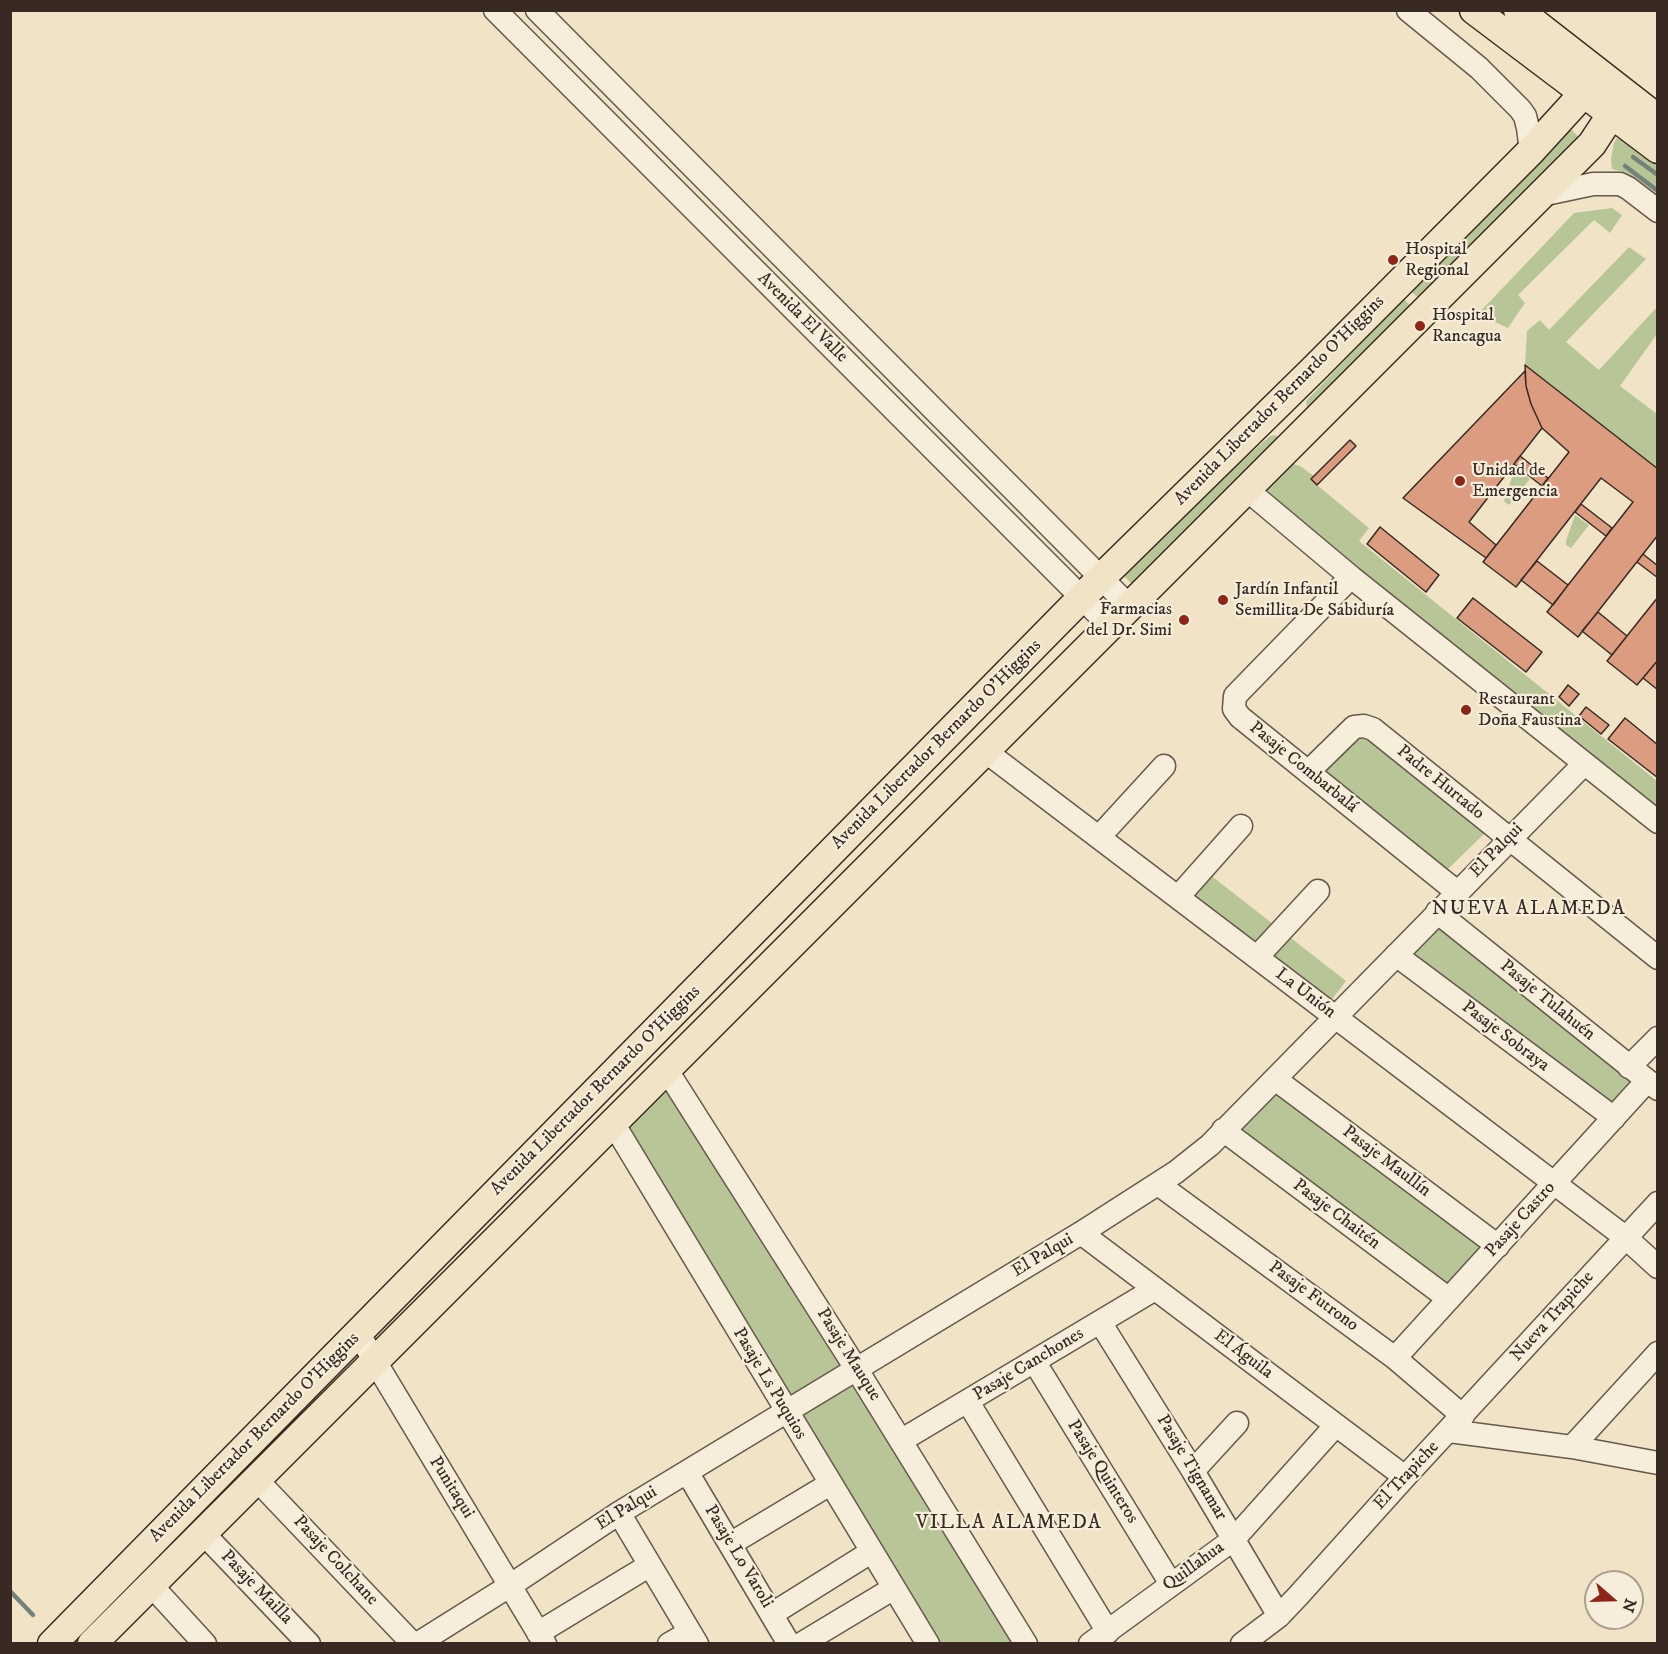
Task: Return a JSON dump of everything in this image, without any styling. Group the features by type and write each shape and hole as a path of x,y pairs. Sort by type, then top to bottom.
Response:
{"main road":[{"path":"1474,10 1658,149"},
{"path":"1518,10 1658,119"},
{"path":"1583,94 1612,85"},
{"path":"1611,115 1612,85"},
{"name":"Avenida Libertador Bernardo O'Higgins","path":"65,1640 348,1343 1091,588 1531,151 1583,94"},
{"name":"Avenida Libertador Bernardo O'Higgins","path":"92,1644 1592,144 1611,115"},
{"path":"348,1343 367,1368"}],"street":[{"name":"Avenida El Valle","path":"495,10 1091,588 1129,606"},
{"name":"Avenida El Valle","path":"537,10 1091,588 1110,626"},
{"path":"1408,10 1479,68 1520,109 1525,116 1531,151"},
{"path":"1541,195 1593,184 1620,184 1658,211"},
{"path":"1246,489 1351,577 1658,822"},
{"name":"Pasaje Combarbalá","path":"1351,577 1235,696 1234,709 1240,717 1457,892"},
{"name":"Padre Hurtado","path":"1308,772 1354,727 1364,726 1373,729 1658,958"},
{"name":"La Unión","path":"985,751 1555,1183 1625,1237 1658,1267"},
{"name":"El Palqui","path":"415,1644 511,1585 619,1513 1081,1233 1158,1184 1201,1152 1584,764"},
{"path":"1099,837 1164,766"},
{"path":"1178,897 1241,826"},
{"path":"1257,957 1317,891"},
{"name":"Pasaje Tulahuén","path":"1437,912 1652,1085"},
{"name":"Pasaje Sobraya","path":"1396,955 1614,1119"},
{"path":"1629,1067 1658,1038"},
{"name":"Pasaje Mauque","path":"666,1069 902,1440 1026,1644"},
{"name":"Pasaje Maullín","path":"1275,1079 1498,1246"},
{"name":"Pasaje Castro","path":"1395,1358 1614,1119 1652,1085"},
{"name":"Pasaje Ls Puquios","path":"613,1123 927,1644"},
{"name":"Pasaje Chaitén","path":"1223,1130 1449,1299"},
{"name":"Pasaje Futrono","path":"1158,1184 1395,1358 1456,1424"},
{"name":"Nueva Trapiche","path":"1456,1424 1658,1203"},
{"name":"El Águila","path":"1081,1233 1405,1477"},
{"name":"Pasaje Canchones","path":"902,1440 1155,1289"},
{"name":"Pasaje Tignamar","path":"1101,1322 1279,1616"},
{"path":"1572,1447 1658,1353"},
{"name":"Pasaje Quinteros","path":"1034,1361 1171,1584"},
{"name":"Punitaqui","path":"367,1368 511,1585 542,1639"},
{"path":"968,1402 1099,1638"},
{"path":"1193,1471 1237,1423"},
{"name":"El Trapiche","path":"1242,1644 1279,1616 1456,1424 1658,1463"},
{"name":"Quillahua","path":"1099,1638 1234,1539 1336,1425"},
{"name":"Pasaje Lo Varoli","path":"687,1472 789,1644"},
{"name":"Pasaje Colchane","path":"256,1479 415,1644"},
{"path":"730,1544 830,1484"},
{"path":"619,1513 693,1638 669,1644"},
{"name":"Pasaje Mailla","path":"203,1533 309,1644"},
{"path":"772,1614 871,1552"},
{"path":"542,1639 650,1565"},
{"path":"151,1585 205,1644"},
{"path":"801,1644 894,1588"}],"green space":[{"path":"1567,126 1582,140 1423,303 1408,288"},
{"path":"1620,137 1657,155 1657,197 1627,173 1612,169 1614,143"},
{"path":"1612,208 1622,215 1610,233 1594,220 1518,295 1525,303 1508,328 1478,314 1574,213"},
{"path":"1629,247 1646,259 1566,342 1599,370 1657,307 1657,334 1620,386 1657,414 1657,469 1525,365 1527,331 1540,320 1549,330"},
{"path":"1400,295 1415,310 1310,411 1307,409 1306,401 1356,349"},
{"path":"1275,435 1280,439 1136,588 1122,574 1224,477 1270,436"},
{"path":"1293,464 1314,476 1312,479 1317,485 1369,528 1359,541 1657,781 1657,809 1268,497 1271,482 1287,466"},
{"path":"1515,468 1530,479 1509,505 1504,501"},
{"path":"1575,515 1589,525 1571,548 1566,545 1566,541"},
{"path":"1358,737 1372,738 1487,831 1443,874 1318,771"},
{"path":"1209,874 1346,981 1330,1002 1193,895"},
{"path":"1438,926 1639,1082 1612,1111 1410,956"},
{"path":"679,1081 1016,1643 932,1643 621,1131"},
{"path":"1276,1090 1488,1244 1450,1290 1235,1131"}],"building":[{"path":"1525,365 1658,469 1658,535 1578,637 1547,612 1633,502 1601,478 1516,587 1483,562 1569,452 1542,428 1526,386"},
{"name":"Unidad de Emergencia","path":"1525,371 1531,404 1542,428 1469,522 1496,545 1486,558 1403,498"},
{"path":"1350,440 1356,446 1317,485 1311,479"},
{"path":"1520,456 1548,478 1542,486 1514,464"},
{"path":"1581,504 1612,528 1606,536 1575,512"},
{"path":"1380,527 1439,575 1426,592 1367,544"},
{"path":"1643,554 1658,566 1658,578 1637,562"},
{"path":"1537,561 1568,585 1553,605 1521,580"},
{"path":"1658,597 1658,660 1637,685 1607,661"},
{"path":"1473,598 1542,652 1526,672 1457,618"},
{"path":"1598,612 1627,636 1612,655 1582,631"},
{"path":"1658,660 1658,690 1643,678"},
{"path":"1568,685 1579,694 1569,706 1559,697"},
{"path":"1586,707 1609,725 1601,734 1579,716"},
{"path":"1625,718 1658,745 1658,778 1608,739"}],"waterway":[{"path":"1633,157 1658,175"},
{"path":"1625,166 1658,191"},
{"path":"10,1591 33,1615"}],"place":[{"name":"Hospital Regional","path":"1393,260"},
{"name":"Hospital Rancagua","path":"1420,326"},
{"name":"Unidad de Emergencia","path":"1460,481"},
{"name":"Jardín Infantil Semillita De Sabiduría","path":"1223,600"},
{"name":"Farmacias del Dr. Simi","path":"1184,620"},
{"name":"Restaurant Doña Faustina","path":"1466,710"}],"district":[{"name":"NUEVA ALAMEDA","path":"1529,910"},
{"name":"VILLA ALAMEDA","path":"1009,1524"}]}
